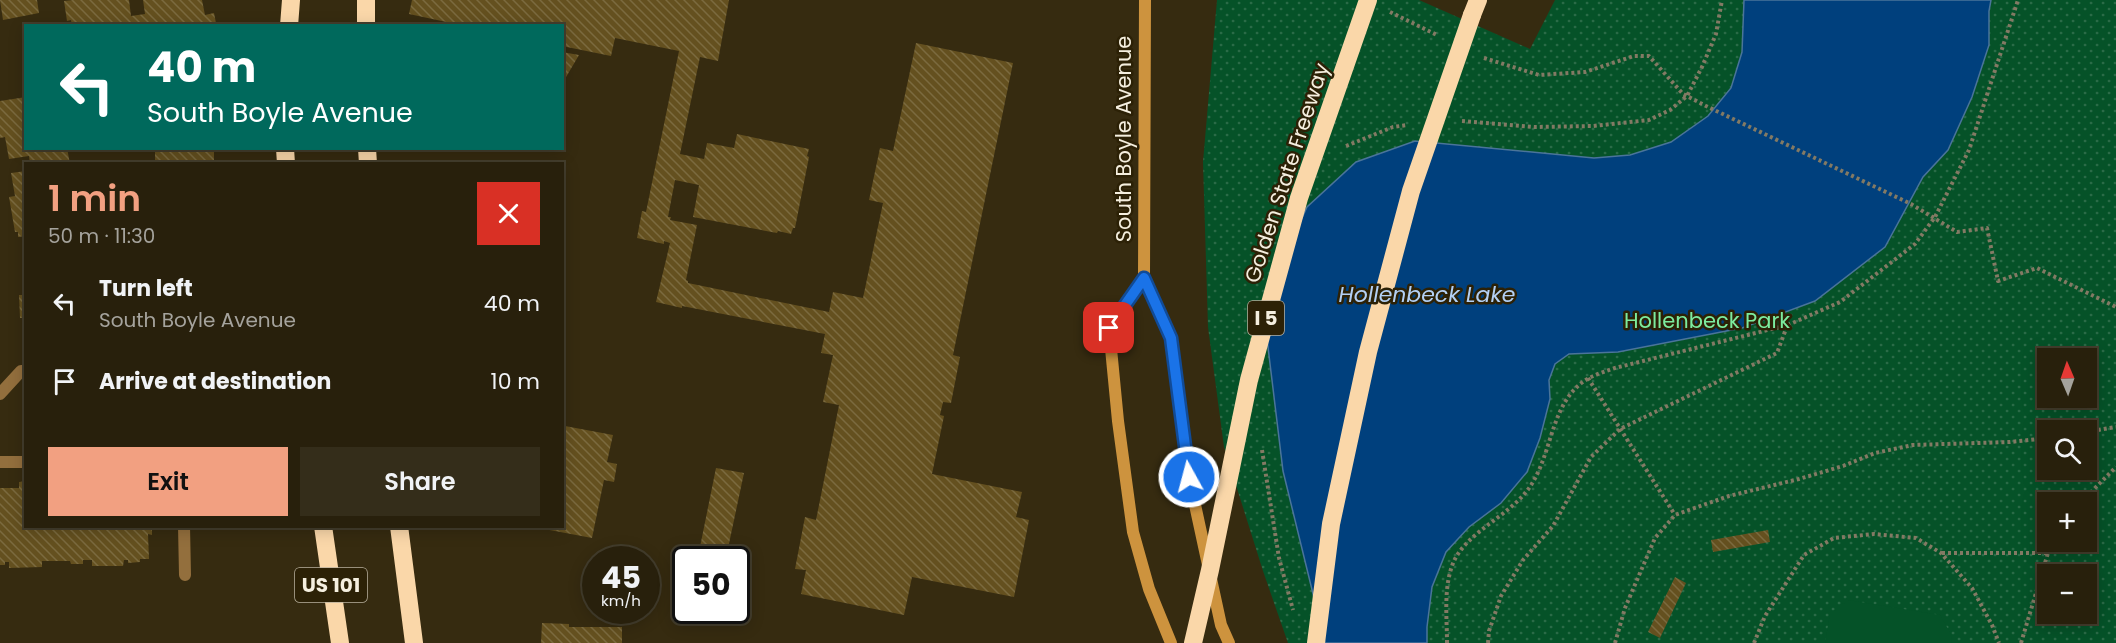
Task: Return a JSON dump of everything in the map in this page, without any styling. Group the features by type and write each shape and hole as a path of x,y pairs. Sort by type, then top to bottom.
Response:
{"highway":[{"path":"289,24 291,0"},
{"path":"366,0 366,24"},
{"name":"Golden State Freeway","path":"1193,643 1249,380 1299,198 1368,0"},
{"path":"1316,643 1331,524 1368,352 1411,191 1475,8"},
{"name":"US 101","path":"323,528 340,643"},
{"path":"399,528 414,643"}],"main road":[{"name":"South Boyle Avenue","path":"1145,0 1144,278 1171,338 1189,477 1221,625 1229,643"},
{"path":"1144,278 1109,328 1118,421 1133,532 1149,589 1171,643"}],"street":[{"path":"0,394 24,370"},
{"path":"0,462 24,462"},
{"path":"184,528 185,575"}],"path":[{"path":"1447,643 1446,594 1453,564 1460,549 1506,512 1527,491 1544,462 1554,426 1566,398 1588,378 1615,368 1788,325 1840,302 1915,244 1935,217 1969,150 2018,0"},
{"path":"1386,10 1439,36"},
{"path":"1482,57 1539,75 1585,72 1634,56 1649,56 1683,94 1706,106 1911,204 1957,232 1987,228 1998,281 2037,268 2116,307"},
{"path":"1488,643 1489,631 1501,596 1523,560 1553,526 1591,458 1620,429 1777,353 1788,325"},
{"path":"1588,378 1676,515"},
{"path":"2097,430 2116,427"},
{"path":"1615,643 1624,608 1655,538 1676,515 1729,496 1843,466 1875,453 1912,445 2037,439"},
{"path":"2091,492 2116,467"},
{"path":"1754,643 1765,616 1804,555 1834,538 1874,534 1916,538 1941,553 1972,588 2000,643"},
{"path":"1941,553 2048,553 2021,643"}],"green space":[{"name":"Hollenbeck Park","path":"1217,0 1419,0 1530,49 1555,0 2116,0 2116,643 1288,643 1224,447 1208,327 1203,162"},
{"path":"1848,600 1940,615 1952,636 1951,643 1825,643 1830,614"}],"water":[{"name":"Hollenbeck Lake","path":"1744,0 1991,0 1989,45 1972,97 1948,150 1923,177 1885,247 1815,301 1742,328 1618,352 1569,354 1555,364 1549,380 1550,399 1540,438 1527,472 1501,503 1469,527 1446,552 1432,587 1427,643 1325,643 1283,471 1267,339 1285,255 1307,207 1356,162 1415,141 1594,158 1630,155 1671,142 1708,116 1731,88 1742,52"}],"building":[{"path":"0,0 37,0 39,13 3,20"},
{"path":"129,0 131,16 145,14 143,0 202,0 205,15 214,13 216,23 72,24 71,20 67,21 64,1"},
{"path":"412,0 729,0 718,61 700,57 680,154 704,159 707,143 734,148 737,134 809,149 807,156 809,157 795,228 791,234 693,217 699,185 675,180 668,217 671,217 670,220 697,225 686,280 688,283 829,312 833,292 863,298 883,203 869,200 880,148 893,151 916,43 1013,63 953,355 960,357 951,403 943,402 940,415 944,416 932,474 1022,492 1016,517 1029,520 1014,597 912,577 904,615 801,594 806,570 795,569 805,517 816,520 839,405 823,402 833,355 821,353 825,334 656,302 670,243 664,241 664,244 637,238 642,211 646,212 679,51 615,38 611,56 564,46 564,24 456,24 409,14"},
{"path":"564,52 579,55 564,81"},
{"path":"24,97 24,150 67,150 70,162 30,162 29,156 9,159 5,137 0,138 0,101"},
{"path":"155,150 214,150 214,162 155,162"},
{"path":"24,171 24,236 18,237 18,232 15,232 9,197 15,196 11,173"},
{"path":"22,269 24,269 24,336 19,295 23,295"},
{"path":"565,426 613,435 607,462 617,464 614,482 604,480 592,538 539,528 564,528"},
{"path":"716,468 744,473 728,546 700,546"},
{"path":"24,481 24,528 152,528 152,535 148,534 149,559 128,563 128,560 124,560 123,566 92,566 92,560 83,560 83,564 71,564 70,561 42,561 42,567 9,568 9,562 0,565 0,488 19,488 19,482"},
{"path":"1768,530 1770,542 1713,552 1711,540"},
{"path":"1675,577 1686,583 1660,638 1648,632"},
{"path":"542,623 569,624 569,627 622,627 622,643 541,643"}],"route":[{"path":"1109,328 1144,278 1171,338 1189,477"}]}
